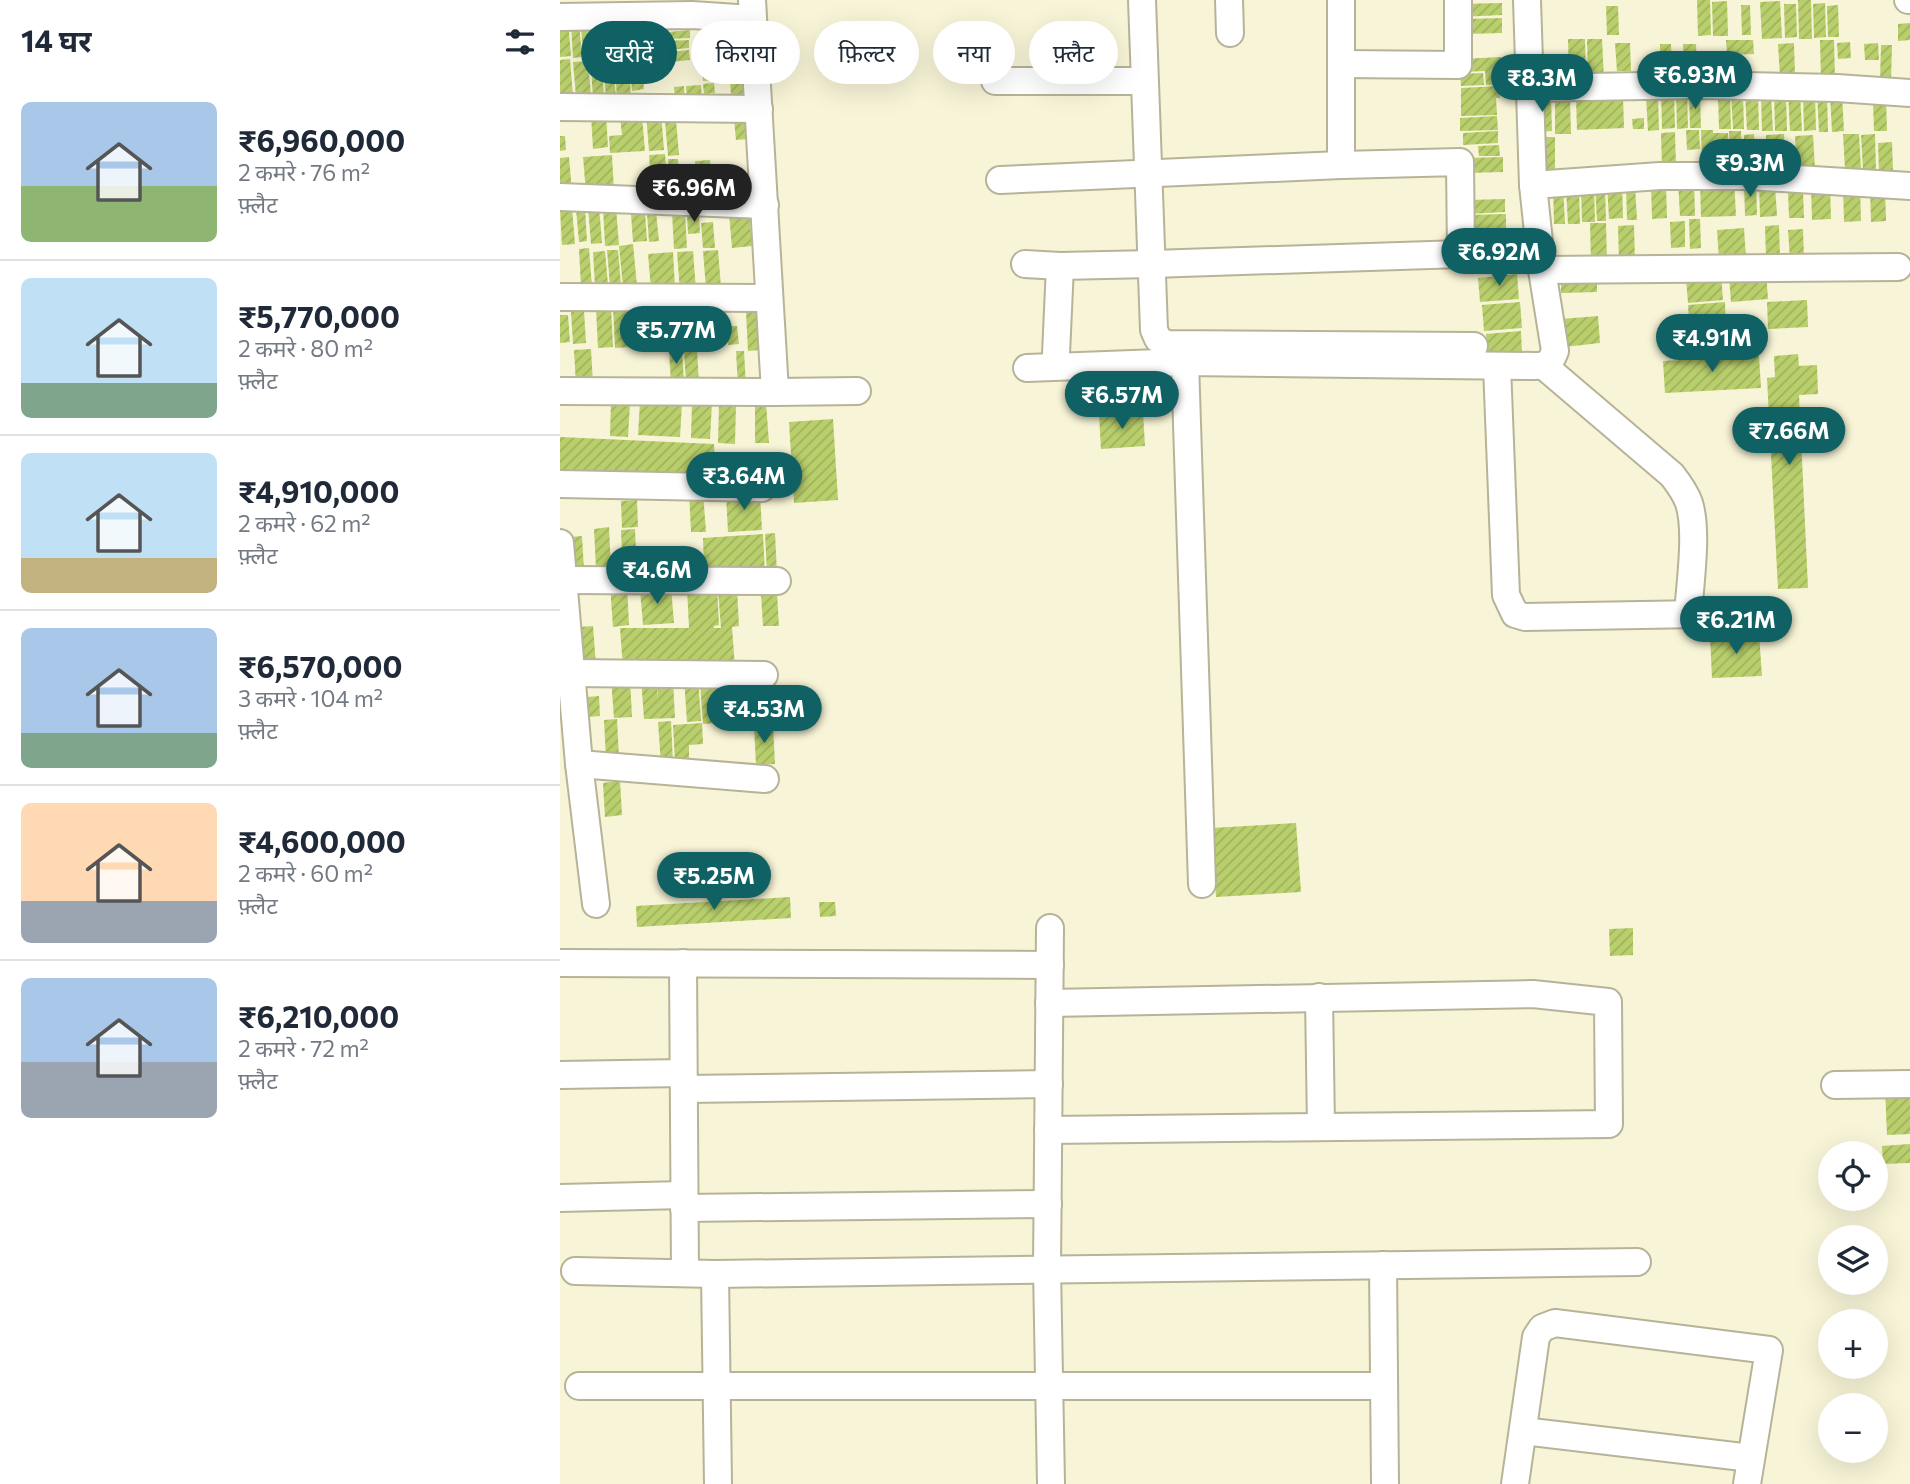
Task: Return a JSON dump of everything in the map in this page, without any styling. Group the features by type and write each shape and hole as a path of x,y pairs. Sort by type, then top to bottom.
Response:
{"street":[{"path":"1142,0 1153,330 1158,339 1166,344 1474,346"},
{"path":"1229,0 1230,33"},
{"path":"1341,0 1341,165"},
{"path":"1341,64 1458,65 1458,0"},
{"path":"1027,368 1185,362 1544,366 1551,361 1555,351 1542,270 1533,185 1527,0"},
{"path":"560,17 692,15 752,9 775,391"},
{"path":"1015,81 1144,80"},
{"path":"1530,88 1701,85 1910,93"},
{"path":"560,107 760,109"},
{"path":"1000,180 1460,162 1461,254 1152,264 1025,264"},
{"path":"1533,185 1660,176 1749,176 1910,186"},
{"path":"560,197 765,205"},
{"path":"1056,354 1060,266"},
{"path":"1542,270 1898,267"},
{"path":"560,297 769,298"},
{"path":"1185,362 1202,884"},
{"path":"1497,366 1506,596 1516,614 1524,617 1758,613"},
{"path":"1544,366 1672,475 1681,487 1689,503 1692,521 1688,614"},
{"path":"560,391 857,391"},
{"path":"560,484 762,488"},
{"path":"560,543 579,764 596,904"},
{"path":"564,580 777,581"},
{"path":"572,673 764,675"},
{"path":"579,764 765,779"},
{"path":"1050,928 1047,1269 1051,1484"},
{"path":"560,963 1050,965"},
{"path":"683,963 685,1273"},
{"path":"1048,1130 1609,1125 1608,1002 1533,994 1049,1003"},
{"path":"1319,998 1321,1127"},
{"path":"560,1075 683,1081 1049,1084"},
{"path":"1835,1085 1910,1084"},
{"path":"560,1198 684,1202 1048,1204"},
{"path":"575,1271 715,1274 1637,1262"},
{"path":"1383,1265 1385,1484"},
{"path":"715,1274 719,1484"},
{"path":"1515,1484 1536,1337 1542,1328 1555,1323 1769,1350 1749,1471 1523,1431"},
{"path":"579,1386 1384,1386"}],"building":[{"path":"1697,0 1710,0 1711,35 1698,36"},
{"path":"1798,0 1811,0 1812,39 1799,39"},
{"path":"1727,1 1728,36 1713,36 1712,2"},
{"path":"1780,1 1782,38 1762,39 1760,2"},
{"path":"1502,3 1502,15 1460,17 1459,4"},
{"path":"1825,3 1826,37 1814,38 1813,4"},
{"path":"1784,4 1796,4 1797,37 1785,38"},
{"path":"1741,5 1750,5 1751,35 1742,35"},
{"path":"1838,5 1839,37 1828,37 1827,6"},
{"path":"1606,6 1618,6 1619,35 1607,35"},
{"path":"1502,18 1502,33 1465,34 1464,19"},
{"path":"568,20 571,56 560,57 560,21"},
{"path":"1910,23 1910,40 1898,41 1898,24"},
{"path":"579,24 581,57 573,58 571,25"},
{"path":"690,30 690,38 677,39 677,31"},
{"path":"1568,39 1585,39 1586,74 1569,75"},
{"path":"1587,39 1602,39 1604,79 1588,79"},
{"path":"689,40 689,48 677,49 677,41"},
{"path":"1726,40 1753,40 1754,54 1727,55"},
{"path":"1820,40 1834,40 1835,78 1821,79"},
{"path":"1850,42 1851,58 1838,59 1837,43"},
{"path":"1615,43 1630,43 1631,71 1617,71"},
{"path":"1794,43 1795,76 1780,77 1778,44"},
{"path":"1878,43 1879,60 1865,60 1864,44"},
{"path":"1660,44 1671,44 1672,77 1661,77"},
{"path":"1683,44 1696,44 1697,76 1684,77"},
{"path":"1881,45 1892,45 1891,82 1880,81"},
{"path":"689,50 690,60 677,61 677,51"},
{"path":"1501,57 1502,84 1486,85 1485,71 1461,72 1460,59"},
{"path":"570,59 573,96 560,97 560,60"},
{"path":"581,61 581,84 590,84 591,96 576,97 573,62"},
{"path":"1551,63 1552,75 1538,75 1538,64"},
{"path":"1483,73 1484,85 1461,86 1460,74"},
{"path":"592,84 603,84 604,98 593,99"},
{"path":"605,84 615,84 616,98 606,98"},
{"path":"616,84 630,84 631,99 617,100"},
{"path":"631,84 644,84 644,89 632,91"},
{"path":"703,84 714,84 715,93 704,94"},
{"path":"730,84 743,84 744,94 731,94"},
{"path":"701,85 702,99 687,100 686,86"},
{"path":"684,86 685,101 675,101 674,87"},
{"path":"1499,86 1500,98 1496,98 1497,115 1461,116 1461,88"},
{"path":"1661,92 1674,92 1675,128 1662,129"},
{"path":"1676,92 1687,92 1688,128 1677,129"},
{"path":"1800,92 1802,131 1790,131 1788,93"},
{"path":"1743,93 1744,129 1733,129 1731,94"},
{"path":"1771,93 1773,131 1762,131 1761,94"},
{"path":"1817,93 1827,93 1828,132 1819,132"},
{"path":"1689,94 1700,94 1701,128 1690,128"},
{"path":"1774,94 1786,94 1787,131 1775,131"},
{"path":"1842,94 1844,131 1832,132 1830,95"},
{"path":"1658,95 1659,130 1648,131 1646,96"},
{"path":"1730,95 1731,129 1719,129 1718,96"},
{"path":"1745,95 1758,95 1759,130 1747,130"},
{"path":"1803,95 1815,95 1816,130 1804,131"},
{"path":"1533,97 1551,97 1552,131 1534,132"},
{"path":"1623,97 1624,128 1577,130 1576,99"},
{"path":"1555,99 1570,99 1571,134 1555,134"},
{"path":"1886,100 1887,131 1874,131 1873,101"},
{"path":"661,112 664,150 649,151 646,113"},
{"path":"606,114 608,147 593,149 591,115"},
{"path":"642,116 645,151 610,153 609,136 622,135 620,117"},
{"path":"1497,116 1498,130 1460,131 1460,118"},
{"path":"747,118 749,139 736,140 734,119"},
{"path":"1644,118 1644,129 1633,129 1632,119"},
{"path":"676,120 679,155 668,156 665,121"},
{"path":"1686,130 1699,130 1700,149 1687,150"},
{"path":"1701,130 1728,133 1729,167 1715,167 1715,162 1702,163"},
{"path":"1498,131 1498,143 1463,145 1463,133"},
{"path":"1729,131 1741,131 1742,168 1731,168"},
{"path":"1675,132 1676,167 1662,167 1661,133"},
{"path":"1754,134 1755,156 1744,157 1744,135"},
{"path":"1784,134 1786,167 1767,168 1766,135"},
{"path":"1843,134 1859,134 1861,169 1845,169"},
{"path":"1875,134 1876,170 1863,170 1861,135"},
{"path":"1813,135 1815,169 1797,170 1795,136"},
{"path":"560,136 565,136 566,150 560,151"},
{"path":"1538,137 1555,137 1555,173 1538,174"},
{"path":"1892,142 1893,172 1879,173 1878,143"},
{"path":"1499,145 1500,156 1479,156 1478,146"},
{"path":"665,154 668,194 652,196 649,155"},
{"path":"612,155 614,191 586,193 583,157"},
{"path":"569,157 572,191 560,191 560,158"},
{"path":"1503,157 1503,172 1466,173 1465,158"},
{"path":"668,159 678,159 681,195 671,196"},
{"path":"710,160 713,197 697,198 695,161"},
{"path":"1734,179 1736,216 1701,217 1700,181"},
{"path":"1694,180 1695,216 1680,216 1678,181"},
{"path":"1744,182 1756,182 1757,215 1745,216"},
{"path":"1622,183 1623,218 1609,219 1607,184"},
{"path":"1563,185 1565,224 1554,224 1553,186"},
{"path":"1595,185 1605,185 1606,221 1597,221"},
{"path":"1626,185 1635,185 1637,220 1627,220"},
{"path":"1666,185 1667,218 1652,219 1651,186"},
{"path":"1759,185 1775,185 1777,216 1760,217"},
{"path":"1594,186 1595,222 1582,222 1581,187"},
{"path":"1830,186 1831,219 1812,220 1811,187"},
{"path":"1860,187 1861,221 1844,222 1843,188"},
{"path":"1579,188 1580,224 1568,224 1566,189"},
{"path":"1870,188 1885,188 1886,221 1871,222"},
{"path":"1788,191 1803,191 1804,218 1789,218"},
{"path":"1505,199 1505,212 1468,214 1468,200"},
{"path":"599,206 602,243 591,244 588,207"},
{"path":"616,207 619,245 605,246 603,208"},
{"path":"572,208 575,244 562,245 560,209"},
{"path":"585,208 587,241 579,242 576,209"},
{"path":"749,211 752,246 732,248 729,213"},
{"path":"656,212 659,241 649,242 647,213"},
{"path":"645,213 647,241 633,242 631,214"},
{"path":"672,213 685,213 687,248 674,249"},
{"path":"699,214 700,233 688,234 687,215"},
{"path":"1506,214 1506,228 1514,228 1514,241 1487,242 1487,228 1469,229 1469,215"},
{"path":"1689,219 1700,219 1701,248 1690,249"},
{"path":"1685,221 1685,247 1671,248 1670,222"},
{"path":"713,222 715,248 703,248 701,223"},
{"path":"1590,223 1606,223 1607,261 1591,261"},
{"path":"1634,225 1635,261 1619,261 1618,226"},
{"path":"1779,225 1780,258 1766,259 1765,226"},
{"path":"1744,228 1746,257 1719,259 1717,230"},
{"path":"1803,229 1804,258 1790,259 1788,230"},
{"path":"633,244 637,286 623,287 619,246"},
{"path":"589,248 592,287 581,287 579,249"},
{"path":"607,250 618,250 621,285 610,286"},
{"path":"718,250 721,287 706,288 703,251"},
{"path":"1514,250 1515,272 1477,274 1475,253"},
{"path":"605,251 608,285 595,286 593,252"},
{"path":"693,251 696,290 680,291 677,252"},
{"path":"673,252 675,287 651,289 648,254"},
{"path":"1766,272 1768,299 1731,302 1729,276"},
{"path":"1517,274 1519,299 1480,302 1478,278"},
{"path":"1721,275 1723,300 1688,303 1686,278"},
{"path":"1597,278 1597,292 1561,293 1561,279"},
{"path":"1807,300 1808,327 1768,329 1767,302"},
{"path":"1520,302 1522,328 1484,331 1482,305"},
{"path":"1725,302 1726,330 1690,332 1688,305"},
{"path":"670,305 673,345 660,346 658,306"},
{"path":"613,307 629,307 632,347 615,348"},
{"path":"724,307 726,344 712,345 710,308"},
{"path":"611,308 613,347 598,348 596,309"},
{"path":"646,308 649,346 634,347 632,309"},
{"path":"699,308 701,345 688,346 686,309"},
{"path":"584,311 586,343 573,344 571,312"},
{"path":"757,311 760,350 748,351 746,312"},
{"path":"560,315 568,315 570,342 560,343"},
{"path":"1598,316 1600,343 1564,347 1561,319"},
{"path":"727,326 737,326 739,344 728,345"},
{"path":"1521,331 1522,355 1488,358 1486,334"},
{"path":"591,349 593,384 576,385 574,350"},
{"path":"682,349 684,383 671,384 669,350"},
{"path":"697,350 699,383 686,383 684,351"},
{"path":"736,351 744,351 746,386 738,386"},
{"path":"1798,354 1799,366 1817,365 1818,394 1799,395 1808,588 1778,589 1767,378 1775,377 1774,356"},
{"path":"1759,356 1761,388 1665,393 1663,361"},
{"path":"640,401 682,403 680,437 638,435"},
{"path":"611,402 630,403 628,437 610,436"},
{"path":"692,402 712,403 710,439 691,438"},
{"path":"766,403 769,443 755,443 755,404"},
{"path":"719,405 736,405 735,444 718,443"},
{"path":"1143,412 1145,446 1101,449 1099,415"},
{"path":"833,419 838,500 794,503 789,422"},
{"path":"560,437 714,444 716,482 560,473"},
{"path":"771,454 772,480 760,480 759,455"},
{"path":"689,492 703,492 706,532 691,532"},
{"path":"760,493 762,530 728,532 726,495"},
{"path":"637,500 638,527 622,528 621,501"},
{"path":"609,527 611,569 596,569 594,529"},
{"path":"635,529 637,572 623,573 621,530"},
{"path":"775,533 777,574 767,574 765,534"},
{"path":"763,534 765,574 704,570 703,538"},
{"path":"582,536 584,569 572,570 570,537"},
{"path":"627,584 629,625 613,627 610,585"},
{"path":"717,586 719,625 714,628 721,628 718,590 737,589 739,626 732,627 735,668 623,668 620,628 689,628 687,588"},
{"path":"671,587 674,623 643,625 640,590"},
{"path":"777,593 779,626 763,626 761,594"},
{"path":"593,626 596,666 581,667 579,627"},
{"path":"1759,634 1762,676 1712,678 1710,636"},
{"path":"657,677 658,702 658,682 673,681 675,718 644,719 641,678"},
{"path":"630,678 632,717 614,718 611,679"},
{"path":"698,678 701,721 687,722 684,679"},
{"path":"716,682 718,723 703,724 700,683"},
{"path":"771,683 773,723 755,724 752,684"},
{"path":"751,691 753,722 741,723 739,692"},
{"path":"599,696 600,716 588,717 587,697"},
{"path":"617,719 619,758 606,759 604,720"},
{"path":"671,721 673,763 661,764 658,722"},
{"path":"702,723 703,744 689,745 689,762 675,763 673,725"},
{"path":"773,725 775,764 756,765 754,726"},
{"path":"620,781 622,815 605,817 603,783"},
{"path":"1296,823 1301,892 1216,897 1212,828"},
{"path":"790,897 791,918 637,927 636,906"},
{"path":"819,902 835,902 836,916 820,917"},
{"path":"1633,928 1633,955 1610,956 1609,929"},
{"path":"1910,1087 1910,1134 1887,1135 1885,1088"},
{"path":"1910,1144 1910,1163 1888,1164 1888,1146"}]}
